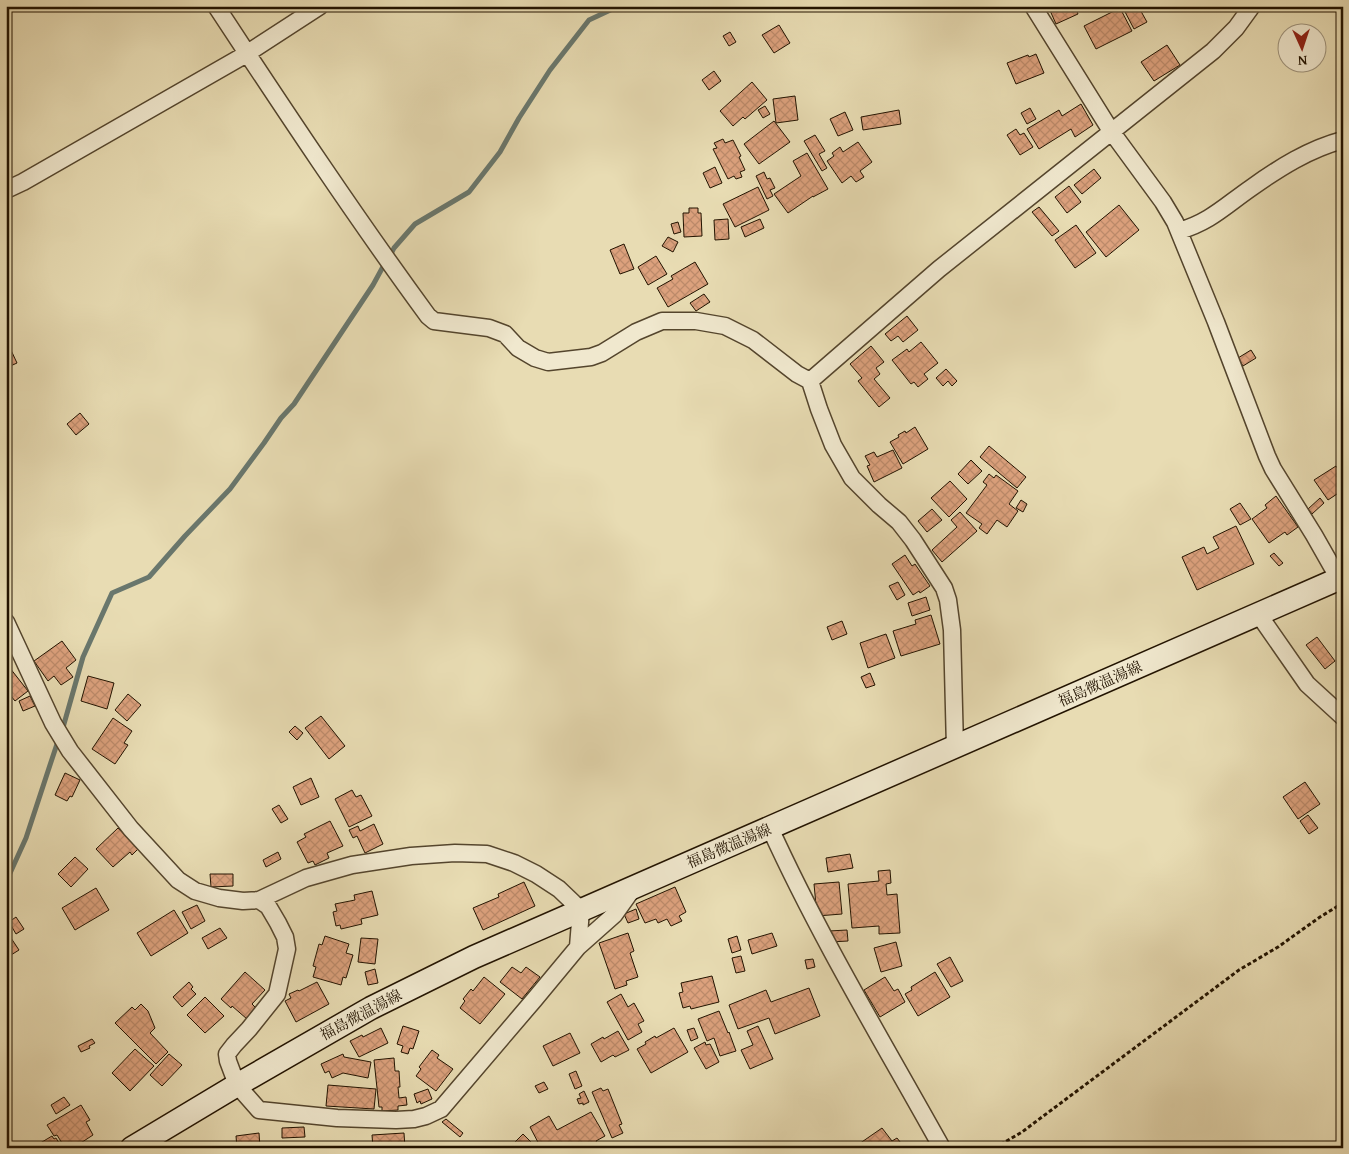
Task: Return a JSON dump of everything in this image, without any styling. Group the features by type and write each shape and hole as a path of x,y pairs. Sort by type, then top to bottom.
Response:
{"main road":[{"name":"福島微温湯線","path":"132,1148 371,1008 474,957 1341,578"}],"street":[{"path":"216,6 340,193 428,316 434,321 490,328 505,334 518,348 535,358 548,362 591,358 636,332 662,321 696,322 725,326 753,340 810,381 833,445 852,478 899,522 944,588 948,600 952,630 955,748"},
{"path":"6,190 247,53 320,6"},
{"path":"1033,6 1111,131 1163,202 1179,232 1273,469 1341,578"},
{"path":"810,381 939,269 1213,51 1236,28 1252,6"},
{"path":"1179,232 1212,217 1250,188 1288,164 1323,146 1343,140"},
{"path":"1259,614 1307,684 1343,717"},
{"path":"6,622 53,723 66,744 131,829 178,880 195,891 219,898 243,901 259,900 306,878 352,865 410,856 455,853 487,854 536,874 559,889 581,910 578,947"},
{"path":"770,828 840,966 942,1148"},
{"path":"259,900 268,906 285,937 287,949 277,994 228,1054 228,1061 237,1085 259,1110 346,1119 396,1120 414,1119 441,1109 578,947 614,915 636,885"}],"path":[{"path":"995,1148 1022,1132 1239,970 1278,947 1343,903"}],"building":[{"path":"1048,6 1075,6 1078,14 1056,24"},
{"path":"1138,6 1147,22 1134,29 1123,8"},
{"path":"1120,8 1132,31 1096,49 1084,26"},
{"path":"779,25 790,43 774,53 762,35"},
{"path":"730,32 736,42 729,46 723,36"},
{"path":"1167,45 1180,65 1154,81 1141,62"},
{"path":"1036,54 1044,73 1016,84 1007,63"},
{"path":"714,71 721,81 709,90 702,80"},
{"path":"752,82 767,100 745,119 743,117 733,126 720,111"},
{"path":"795,96 798,120 776,123 773,99"},
{"path":"1081,104 1093,125 1075,137 1071,129 1039,149 1027,129 1059,110 1062,116"},
{"path":"765,106 770,114 763,118 758,110"},
{"path":"1030,108 1036,119 1027,124 1021,113"},
{"path":"899,110 901,124 863,130 861,117"},
{"path":"845,112 853,130 838,136 830,119"},
{"path":"774,121 790,142 759,164 744,144"},
{"path":"1016,129 1020,135 1024,133 1033,147 1020,155 1007,135"},
{"path":"815,135 825,151 819,154 827,168 822,171 804,141"},
{"path":"723,139 725,143 733,140 741,156 739,157 745,170 740,172 742,177 736,179 734,176 728,179 713,149 717,148 714,143"},
{"path":"858,142 872,162 860,171 864,177 856,182 851,176 842,183 827,161 834,156 832,153 840,147 843,152"},
{"path":"807,153 828,189 813,196 788,213 774,194 801,176 793,161"},
{"path":"715,167 722,183 710,188 703,173"},
{"path":"1094,169 1101,178 1082,194 1074,185"},
{"path":"764,172 767,179 770,178 775,188 770,190 773,196 767,199 756,176"},
{"path":"1069,186 1081,202 1067,213 1055,197"},
{"path":"758,187 769,210 735,227 723,204"},
{"path":"1119,205 1139,230 1106,257 1086,232"},
{"path":"1039,207 1059,231 1052,236 1032,212"},
{"path":"689,208 698,208 698,213 701,213 702,236 684,237 683,213 689,213"},
{"path":"728,219 729,239 715,240 714,220"},
{"path":"760,219 764,228 745,237 741,227"},
{"path":"678,222 681,232 674,234 671,224"},
{"path":"1076,225 1096,253 1075,268 1055,240"},
{"path":"668,237 678,242 673,252 662,246"},
{"path":"624,244 634,269 620,274 610,250"},
{"path":"656,256 667,274 648,285 638,267"},
{"path":"695,262 708,284 668,307 657,288 673,279 671,276"},
{"path":"704,294 710,302 696,311 690,303"},
{"path":"907,316 918,330 903,342 898,336 891,341 885,334"},
{"path":"921,342 938,363 924,374 928,379 918,387 914,382 911,384 892,360 907,349 909,352"},
{"path":"871,346 884,362 876,368 880,374 874,379 890,398 879,407 858,381 862,378 850,364"},
{"path":"10,348 17,363 6,368 6,349"},
{"path":"1251,350 1256,358 1243,366 1238,358"},
{"path":"946,369 957,381 952,386 948,381 943,386 936,378"},
{"path":"80,413 89,424 76,435 67,424"},
{"path":"915,427 928,449 903,464 890,442 899,437 898,435 905,431 906,433"},
{"path":"989,446 1026,477 1017,488 980,457"},
{"path":"893,450 902,468 874,482 867,466 870,465 865,456 874,452 877,457"},
{"path":"971,460 982,471 968,484 958,474"},
{"path":"1336,466 1343,477 1343,490 1328,500 1314,480"},
{"path":"989,474 994,478 996,475 1018,491 1009,504 1018,511 1007,527 997,520 987,534 979,528 982,524 966,513 987,485 983,482"},
{"path":"950,481 967,499 949,517 931,498"},
{"path":"1276,496 1298,527 1287,535 1285,532 1269,543 1252,519 1267,508 1265,505"},
{"path":"1320,498 1324,503 1312,514 1308,509"},
{"path":"1021,500 1027,504 1023,512 1016,508"},
{"path":"1240,503 1251,519 1240,525 1230,509"},
{"path":"932,509 942,520 927,532 918,521"},
{"path":"960,512 977,531 942,562 932,550 957,527 951,520"},
{"path":"1236,526 1254,564 1197,590 1182,557 1204,547 1207,554 1219,548 1213,537"},
{"path":"1274,553 1283,563 1279,566 1270,556"},
{"path":"905,555 912,566 915,564 930,586 920,593 919,591 913,595 892,564"},
{"path":"898,582 905,595 897,600 889,586"},
{"path":"926,597 930,610 912,616 908,603"},
{"path":"931,615 940,644 901,656 893,631 916,624 915,620"},
{"path":"842,621 847,634 832,640 827,627"},
{"path":"886,634 895,658 868,668 860,643"},
{"path":"1317,637 1335,661 1325,669 1306,645"},
{"path":"62,641 76,660 66,668 73,677 61,685 54,676 48,681 34,661"},
{"path":"6,663 28,691 15,701 11,696 6,699"},
{"path":"870,673 875,685 866,688 861,677"},
{"path":"88,676 114,683 107,709 81,701"},
{"path":"128,694 141,705 127,721 115,710"},
{"path":"30,696 35,706 23,711 19,701"},
{"path":"321,716 345,746 329,759 305,728"},
{"path":"113,718 132,731 124,743 128,745 115,764 92,749"},
{"path":"295,726 303,733 297,740 289,732"},
{"path":"65,773 80,780 72,797 70,796 67,801 55,795"},
{"path":"311,778 319,797 301,805 293,787"},
{"path":"1305,782 1320,804 1298,819 1283,797"},
{"path":"352,790 356,797 361,795 372,816 349,827 335,799"},
{"path":"279,805 288,819 281,823 272,809"},
{"path":"1308,815 1318,828 1309,834 1300,821"},
{"path":"330,821 343,846 327,853 329,858 315,865 313,861 308,863 297,842 306,837 304,834"},
{"path":"374,824 383,844 365,853 357,836 353,838 349,830 358,826 360,831"},
{"path":"118,828 138,849 132,855 130,852 113,867 96,849"},
{"path":"278,852 281,859 266,867 263,860"},
{"path":"850,854 853,868 828,872 826,858"},
{"path":"75,857 88,869 71,887 58,874"},
{"path":"890,870 891,883 886,884 887,895 897,894 900,933 879,934 879,926 852,928 848,884 879,881 878,871"},
{"path":"210,874 233,874 233,886 211,887"},
{"path":"524,882 535,906 483,930 473,908 499,897 498,894"},
{"path":"839,882 842,914 817,916 814,884"},
{"path":"675,887 686,912 679,916 682,921 671,926 667,919 658,923 656,919 645,923 636,904"},
{"path":"96,888 109,910 75,930 62,908"},
{"path":"372,891 378,915 361,919 362,924 341,929 340,925 336,926 333,912 337,911 335,904 355,900 354,895"},
{"path":"197,905 205,921 191,929 182,912"},
{"path":"636,909 639,919 628,923 624,914"},
{"path":"174,910 188,933 151,956 137,933"},
{"path":"16,917 24,929 16,934 9,922"},
{"path":"220,928 227,938 208,949 202,938"},
{"path":"847,930 848,941 830,942 829,931"},
{"path":"628,933 634,951 630,953 638,977 626,981 627,985 615,989 599,943"},
{"path":"772,933 777,946 752,954 748,940"},
{"path":"325,936 349,944 346,953 353,955 346,978 343,977 341,985 313,977 316,967 313,966 319,944 322,945"},
{"path":"737,936 741,950 732,953 728,939"},
{"path":"11,938 19,950 11,955 6,947 6,941"},
{"path":"361,938 378,939 375,964 358,962"},
{"path":"896,942 902,966 881,972 874,948"},
{"path":"741,956 745,971 736,973 732,958"},
{"path":"950,957 963,981 951,987 937,964"},
{"path":"813,959 815,967 807,969 805,960"},
{"path":"512,967 521,973 526,967 540,977 522,999 500,982"},
{"path":"375,969 378,983 368,985 365,972"},
{"path":"245,972 265,990 252,1004 256,1008 247,1019 221,999"},
{"path":"935,972 950,997 918,1016 905,994 912,990 911,987"},
{"path":"712,976 719,1002 691,1009 690,1006 683,1008 679,993 683,992 681,983"},
{"path":"484,977 505,994 480,1024 460,1008 465,1001 463,999 471,989 473,991"},
{"path":"885,977 894,991 898,989 905,1002 880,1017 864,990"},
{"path":"189,982 193,987 191,989 196,994 182,1007 173,997"},
{"path":"317,982 329,1004 296,1022 285,1001 291,998 289,994"},
{"path":"809,988 820,1016 775,1034 769,1018 738,1029 729,1005 766,990 771,1002"},
{"path":"621,994 628,1007 634,1003 644,1021 638,1024 642,1032 628,1040 607,1002"},
{"path":"205,997 224,1016 205,1033 187,1015"},
{"path":"141,1004 148,1011 155,1028 150,1033 168,1052 156,1064 115,1023 132,1007 135,1010"},
{"path":"719,1011 736,1051 720,1056 714,1038 707,1041 698,1019"},
{"path":"403,1026 419,1031 413,1049 410,1048 408,1054 401,1052 403,1046 397,1044"},
{"path":"758,1026 773,1059 750,1069 741,1050 753,1045 747,1031"},
{"path":"381,1028 388,1043 359,1057 350,1041"},
{"path":"674,1028 688,1052 651,1073 637,1049 655,1036 656,1038"},
{"path":"694,1028 698,1038 691,1041 687,1030"},
{"path":"618,1031 629,1050 615,1057 613,1055 601,1062 591,1044"},
{"path":"570,1033 580,1053 553,1066 543,1046"},
{"path":"92,1039 95,1043 89,1046 90,1048 81,1052 78,1046"},
{"path":"705,1042 706,1045 710,1044 719,1062 706,1069 694,1048"},
{"path":"135,1049 154,1066 130,1091 112,1073"},
{"path":"432,1050 439,1055 437,1058 453,1069 436,1091 416,1076 421,1069 419,1067"},
{"path":"169,1054 182,1065 162,1086 150,1075"},
{"path":"343,1054 344,1057 371,1062 368,1078 343,1073 332,1078 329,1071 325,1073 321,1064"},
{"path":"394,1058 395,1071 399,1071 399,1098 406,1097 407,1105 398,1106 398,1110 382,1111 382,1107 379,1107 374,1060"},
{"path":"576,1071 582,1086 575,1089 569,1074"},
{"path":"544,1082 548,1089 539,1093 535,1086"},
{"path":"328,1085 376,1089 374,1109 326,1106"},
{"path":"601,1088 603,1091 608,1089 622,1124 619,1125 623,1133 612,1138 592,1092"},
{"path":"428,1089 432,1099 421,1104 420,1101 417,1103 414,1094"},
{"path":"584,1091 589,1102 583,1105 583,1103 579,1104 577,1099 581,1098 579,1094"},
{"path":"64,1097 70,1105 56,1114 51,1105"},
{"path":"81,1105 90,1120 86,1122 93,1135 73,1148 65,1148 57,1135 54,1136 47,1125"},
{"path":"591,1112 605,1136 596,1141 600,1148 541,1148 530,1127 549,1116 557,1130"},
{"path":"446,1119 463,1133 460,1137 442,1122"},
{"path":"304,1127 305,1137 282,1138 282,1128"},
{"path":"882,1128 892,1141 897,1138 904,1147 857,1148 856,1146"},
{"path":"259,1133 260,1148 237,1148 236,1136"},
{"path":"404,1133 405,1148 373,1148 372,1135"},
{"path":"523,1134 537,1148 509,1148"},
{"path":"52,1136 54,1139 56,1138 62,1148 32,1148"}],"waterway":[{"path":"390,256 394,248 415,224 469,192 500,152 550,70 589,20 619,6"},
{"path":"62,731 83,657 112,593 149,577 230,489 281,418 294,404 373,285 385,263"},
{"path":"6,882 26,838 59,738"}]}
